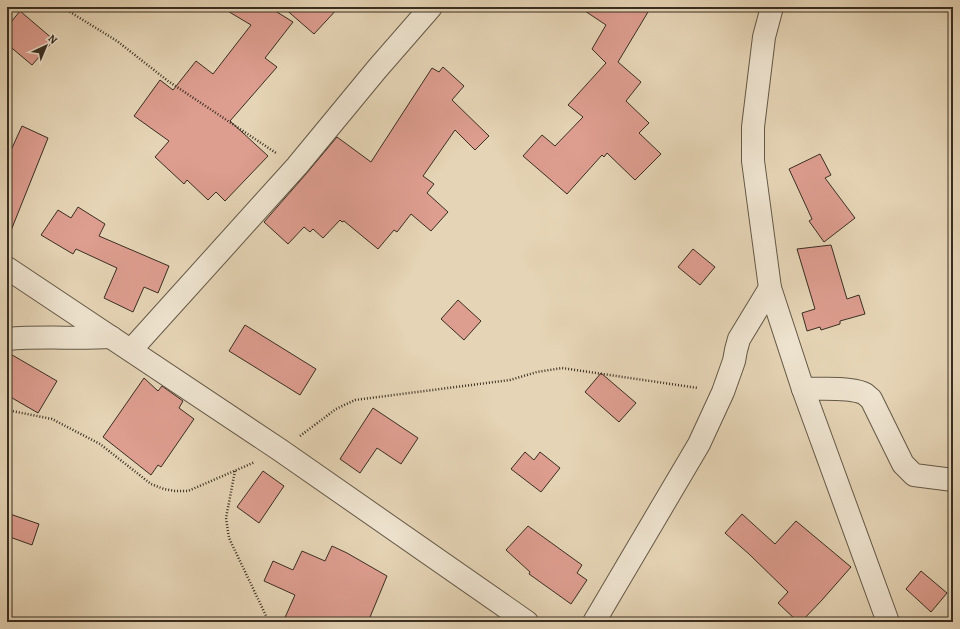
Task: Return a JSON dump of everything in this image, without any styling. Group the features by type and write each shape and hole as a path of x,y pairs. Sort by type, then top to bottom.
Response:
{"street":[{"path":"131,350 297,166 377,69 431,7"},
{"path":"772,7 764,37 753,127 753,161 770,288 803,389 888,622"},
{"path":"7,268 280,450 527,622"},
{"path":"594,622 698,444 723,392 734,361 739,339 770,288"},
{"path":"7,339 22,337 111,337"},
{"path":"803,389 833,389 864,393 871,399 903,464 908,470 914,475 953,480"}],"path":[{"path":"62,7 117,41 168,82 297,166"},
{"path":"7,410 52,419 100,444 151,484 164,489 188,491 280,450 336,409 355,400 510,380 537,372 562,368 723,392"},
{"path":"235,471 226,518 229,538 269,622"}],"building":[{"path":"221,7 269,7 293,22 265,58 277,67 230,121 268,156 225,201 216,192 208,200 187,180 184,184 155,157 169,141 134,116 160,80 173,90 196,61 213,74 251,25"},
{"path":"283,7 339,7 314,34"},
{"path":"579,7 651,7 618,62 641,82 626,101 649,123 639,133 661,154 635,180 607,153 604,157 602,155 567,194 523,156 542,135 555,146 583,117 568,105 606,63 592,49 606,25"},
{"path":"20,11 54,40 32,65 7,44 7,27"},
{"path":"443,67 464,86 452,100 489,136 475,150 455,130 423,176 434,184 427,193 448,212 431,231 411,214 397,232 394,230 378,249 344,221 342,222 340,220 323,238 313,229 310,232 304,227 288,244 264,222 337,137 371,162 432,68 439,72"},
{"path":"22,126 48,138 8,238 7,159"},
{"path":"820,154 831,175 825,178 855,218 824,242 809,221 812,219 789,169"},
{"path":"78,207 105,224 99,236 169,266 158,293 144,287 133,312 104,298 117,268 76,249 73,254 41,235 58,210 71,218"},
{"path":"831,245 847,299 859,295 865,314 840,321 840,324 821,330 820,327 807,331 802,313 815,309 797,249"},
{"path":"693,249 715,267 700,285 678,267"},
{"path":"458,300 481,321 464,340 441,319"},
{"path":"245,325 316,369 300,395 229,351"},
{"path":"7,352 57,381 38,413 7,395"},
{"path":"601,373 636,403 619,422 585,392"},
{"path":"144,378 158,391 162,386 183,401 179,408 194,419 161,467 158,465 151,475 103,437"},
{"path":"373,408 418,438 401,464 377,448 360,473 340,459"},
{"path":"525,452 534,460 540,452 560,468 541,492 511,469"},
{"path":"263,471 284,486 259,523 237,507"},
{"path":"7,513 39,524 32,545 7,536"},
{"path":"742,514 775,544 796,521 851,567 801,622 798,622 778,603 788,592 725,533"},
{"path":"528,526 582,565 577,573 587,580 571,604 529,574 530,572 506,550"},
{"path":"332,546 387,576 368,622 283,622 295,595 264,581 273,561 293,570 302,551 325,561"},
{"path":"921,571 947,593 931,612 906,589"}]}
